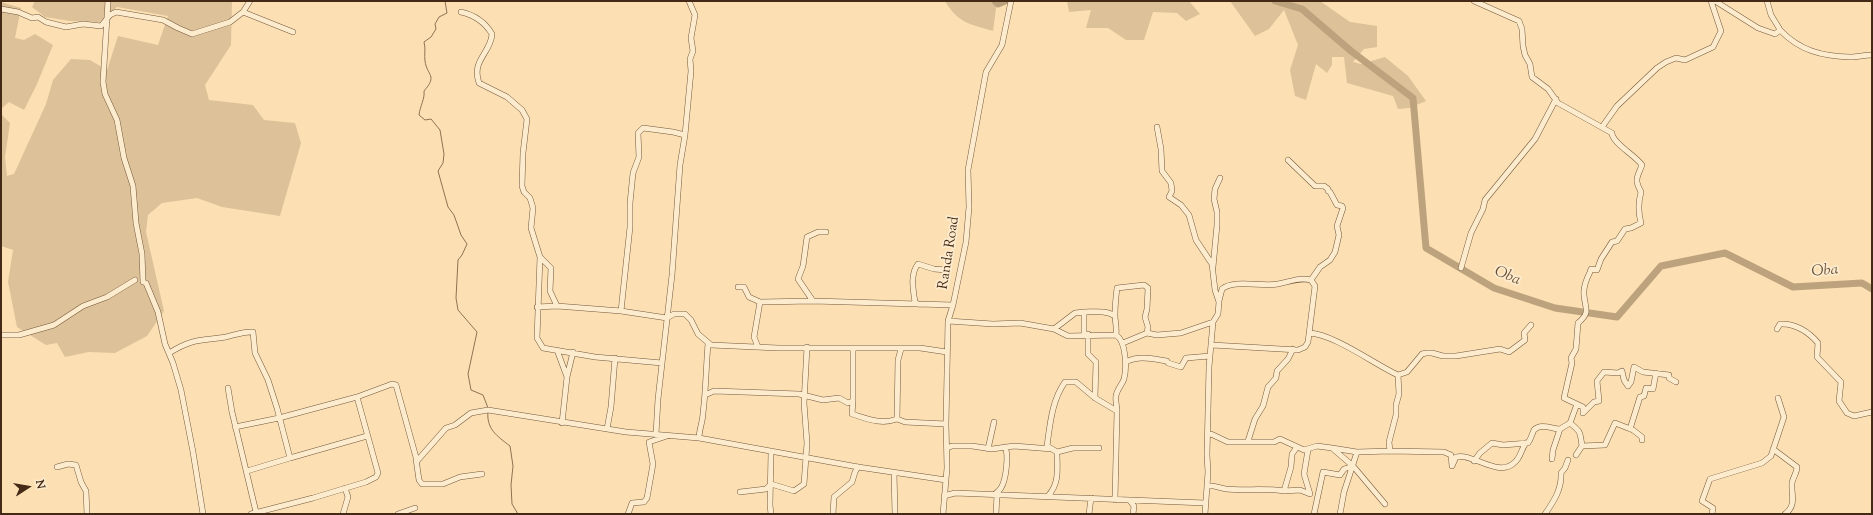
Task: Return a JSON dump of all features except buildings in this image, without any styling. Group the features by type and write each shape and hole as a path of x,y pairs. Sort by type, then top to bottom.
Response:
{"street":[{"path":"108,1 102,74 104,88 117,120 124,158 133,186 136,223 142,254 143,282 146,283 157,308 163,337 170,353 183,398 203,514"},
{"path":"1,9 18,12 32,18 38,17 46,22 66,26 83,24 101,26 110,15 116,12 163,20 192,34 230,22 243,12 250,1"},
{"path":"656,434 680,165 691,71 690,59 693,51 691,38 695,15 689,1"},
{"name":"Randa Road","path":"943,514 947,448 948,321 953,305 966,242 969,207 968,170 986,72 1002,44 1011,1"},
{"path":"1474,1 1519,21 1522,29 1521,36 1525,55 1530,64 1532,78 1548,89 1558,103 1612,133 1615,141 1638,158 1642,165 1636,177 1636,184 1641,192 1638,199 1638,215 1641,223 1625,229 1617,241 1612,242 1601,259 1597,270 1592,269 1588,276 1584,295 1588,310 1583,320 1578,323 1578,339 1576,349 1571,358 1572,363 1564,398 1583,407 1582,413 1594,402 1599,401 1597,381 1604,372 1618,373 1622,371 1624,380 1628,386 1631,382 1634,367 1643,372 1669,375 1670,378 1676,382"},
{"path":"1602,127 1617,106 1657,68 1676,58 1685,60 1713,46 1721,31 1711,1"},
{"path":"1715,1 1758,28 1775,34 1780,30"},
{"path":"1767,1 1771,14 1780,30 1799,46 1820,54 1852,57 1872,55"},
{"path":"243,12 293,32"},
{"path":"461,12 468,13 479,19 492,34 492,41 478,64 477,77 479,83 507,97 522,110 527,119 522,153 522,186 524,192 530,198 532,208 531,228 540,257 537,307 537,338 539,344 546,350 572,352 595,358 615,358 662,363"},
{"path":"1461,268 1471,233 1483,209 1485,200 1535,139 1556,99"},
{"path":"1157,127 1161,149 1162,171 1170,183 1172,191 1169,197 1186,210 1196,240 1213,268"},
{"path":"621,311 625,260 630,227 630,203 633,173 639,157 638,133 643,128 684,135"},
{"path":"1288,160 1315,186 1324,186 1328,189 1338,205 1342,206 1343,208 1337,226 1339,235 1334,252 1330,260 1320,267 1311,280"},
{"path":"1219,302 1214,290 1213,268 1217,225 1217,212 1214,199 1215,189 1220,178"},
{"path":"813,301 800,283 799,275 803,266 807,237 818,232 826,232"},
{"path":"540,257 551,268 550,291 557,306"},
{"path":"919,305 915,302 912,286 914,269 918,264 947,270"},
{"path":"1205,514 1210,356 1213,322 1218,314 1222,289 1230,284 1279,284 1288,280 1305,278 1311,280 1315,286 1309,333 1305,347 1293,349 1212,345"},
{"path":"1,335 19,335 54,325 83,306 107,297 135,280"},
{"path":"1116,335 1118,327 1115,316 1117,288 1144,285 1148,288 1145,317 1148,327 1147,334"},
{"path":"738,287 744,288 749,297 760,302 813,301 953,305"},
{"path":"758,347 754,337 760,302"},
{"path":"537,307 557,306 621,311 667,318 674,314 685,314 689,316 698,334 708,344 715,346 920,348 947,352"},
{"path":"1084,312 1088,354 1096,362 1095,398"},
{"path":"1054,329 1075,313 1099,312 1110,313 1115,316"},
{"path":"948,321 993,324 1020,323 1054,329 1068,336 1086,334 1116,335 1123,343 1126,362 1124,380 1118,386 1115,398 1117,411 1115,500"},
{"path":"1123,343 1147,334 1157,335 1181,333 1213,322"},
{"path":"1777,329 1780,324 1787,323 1808,332 1814,337 1818,343 1817,357 1840,382 1839,401 1843,407 1848,413 1854,416 1872,412"},
{"path":"1309,333 1318,333 1398,375 1406,372 1422,354 1426,353 1443,356 1456,356 1500,349 1509,352 1525,340 1524,333 1531,324"},
{"path":"170,353 183,344 198,340 225,337 248,331 253,332 255,353 268,380 280,418 290,458"},
{"path":"698,438 703,420 705,395 704,381 708,344"},
{"path":"771,484 794,491 804,484 807,442 805,395 807,348"},
{"path":"853,348 852,414 886,423 897,419 905,422 946,424"},
{"path":"897,419 898,360 901,349"},
{"path":"1248,441 1255,419 1263,406 1268,387 1276,378 1277,371 1288,359 1293,349"},
{"path":"557,350 567,377"},
{"path":"562,423 567,377 572,352"},
{"path":"1126,362 1135,358 1156,359 1167,361 1168,363 1181,367 1186,358 1210,356"},
{"path":"607,429 615,358"},
{"path":"1630,429 1640,397 1644,396 1646,388 1653,389 1656,373"},
{"path":"1390,452 1389,442 1396,415 1396,405 1399,394 1398,375"},
{"path":"1054,450 1047,446 1054,405 1060,388 1065,382 1076,382 1095,398 1117,411"},
{"path":"235,427 280,418 357,397 392,384 396,384 417,461"},
{"path":"228,388 254,513 313,498 372,480 376,477 378,473 357,397"},
{"path":"705,395 714,391 805,395 823,400 839,398 848,403 853,400"},
{"path":"1712,514 1713,508 1702,501 1710,479 1762,463 1771,456 1784,417 1778,398"},
{"path":"1208,435 1211,434 1228,442 1274,442 1280,439 1308,450 1317,446 1357,452 1444,452 1451,456 1452,466 1456,457 1460,456 1474,461 1501,467 1514,464 1520,456 1533,431 1537,428 1543,427 1560,429 1570,423 1577,404"},
{"path":"482,474 460,477 443,484 422,484 419,480 416,459 417,461 446,428 455,425 477,411 488,410 562,423 698,438 858,467 946,480"},
{"path":"988,449 994,422"},
{"path":"1570,423 1581,433 1582,446 1576,455"},
{"path":"1582,446 1605,445 1615,423 1630,429 1642,437 1642,440"},
{"path":"1552,459 1553,450 1560,429"},
{"path":"628,514 632,503 644,502 647,498 653,464 649,442 668,435"},
{"path":"246,471 367,436"},
{"path":"1474,461 1480,453 1492,443 1503,445 1526,443"},
{"path":"947,448 952,446 972,446 988,449 1014,446 1054,450 1099,448"},
{"path":"996,514 995,495 1001,489 1003,482 1007,455 1005,447"},
{"path":"1284,491 1291,466 1292,454 1298,447"},
{"path":"1332,448 1353,466 1386,504"},
{"path":"1773,449 1797,467 1792,483 1793,501 1789,511 1785,514"},
{"path":"1048,496 1055,489 1056,483 1054,450"},
{"path":"1207,486 1213,485 1227,489 1284,491 1300,490 1310,494 1304,474 1308,450"},
{"path":"771,452 771,514"},
{"path":"1340,514 1344,492 1357,452"},
{"path":"1545,514 1557,494 1562,481 1561,473 1568,460"},
{"path":"57,467 68,464 76,465 86,490 87,514"},
{"path":"1314,514 1317,507 1323,472 1340,475 1344,469 1353,466"},
{"path":"833,514 834,497 852,482 858,467"},
{"path":"894,473 895,514"},
{"path":"740,492 766,489 771,484"},
{"path":"343,514 348,497 345,488"},
{"path":"944,496 955,493 1205,504"},
{"path":"1090,514 1091,498"},
{"path":"1130,501 1134,506 1132,514"},
{"path":"398,514 415,508"}],"shaded area":[{"path":"35,1 232,1 231,45 205,85 209,100 253,105 264,120 295,123 301,143 280,216 222,207 197,198 162,203 148,215 146,232 164,311 147,336 115,353 89,352 65,357 57,343 46,345 17,327 8,282 13,250 1,246 1,114 10,123 5,157 7,176 14,174 46,104 53,80 71,59 90,60 107,70 118,36 158,45 168,16 117,7 99,22 70,21 45,17 32,7"},
{"path":"945,1 997,1 993,31 965,22 955,14"},
{"path":"1067,1 1189,1 1200,14 1186,21 1177,13 1153,12 1144,40 1126,40 1108,28 1086,28 1091,10 1069,12"},
{"path":"1230,1 1320,1 1350,22 1377,26 1377,47 1364,49 1353,62 1361,64 1385,57 1408,76 1426,101 1409,108 1398,109 1393,96 1347,83 1344,57 1332,57 1332,65 1327,73 1316,64 1306,100 1295,96 1290,70 1298,45 1284,10 1269,29 1255,36"},
{"path":"1,2 21,8 15,38 24,40 35,34 53,45 37,84 24,110 9,102 1,109"}],"waterway":[{"path":"445,1 447,13 439,17 435,24 436,29 431,37 424,42 425,61 431,78 424,91 424,97 419,115 425,120 431,119 440,130 444,154 443,163 438,171 448,207 454,215 461,235 467,244 458,260 456,298 458,310 477,332 468,374 471,390 483,395 488,408"},
{"name":"Oba","path":"995,1 998,4 1005,1"},
{"name":"Oba","path":"1275,1 1302,9 1351,51 1413,98 1426,248 1494,288 1555,308 1617,317 1661,266 1725,253 1793,287 1862,283 1872,289"},
{"path":"488,411 489,423 493,432 510,446 513,466 511,485 512,504 518,514"}]}
